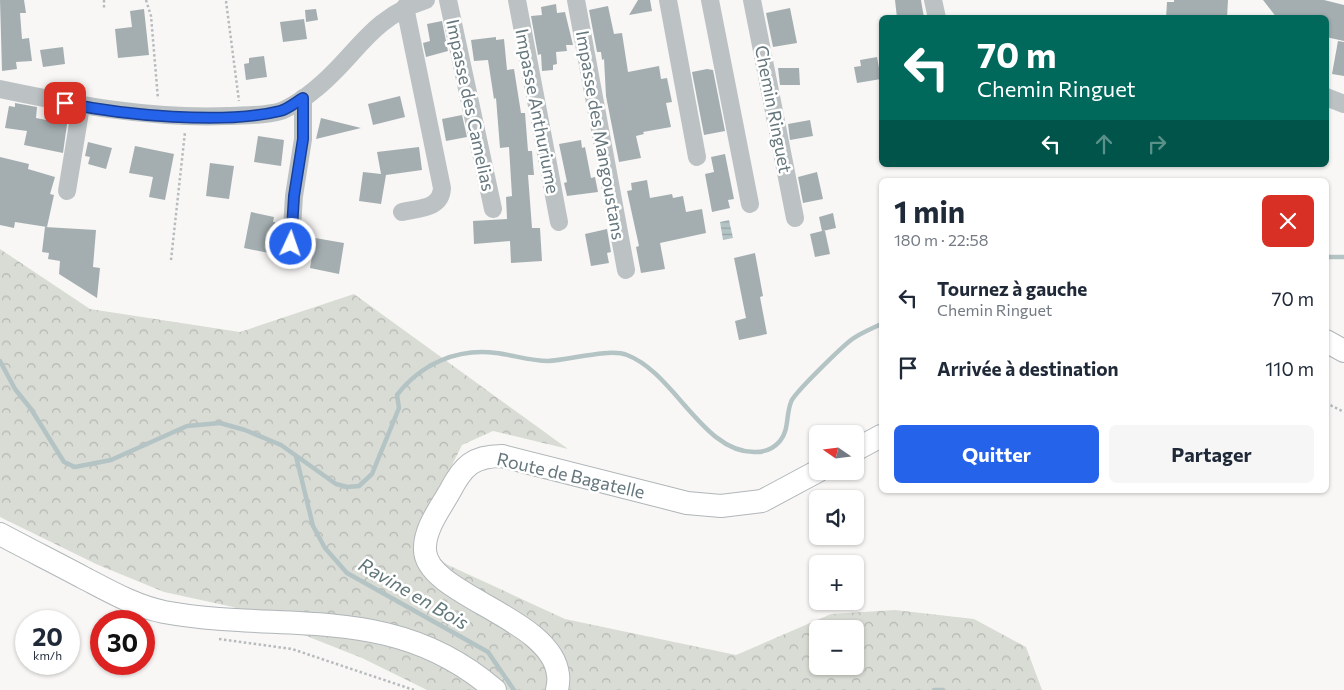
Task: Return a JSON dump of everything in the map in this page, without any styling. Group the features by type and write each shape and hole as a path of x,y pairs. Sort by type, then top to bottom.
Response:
{"main road":[{"path":"1329,343 1344,351"},
{"path":"864,445 879,437"},
{"name":"Route de Bagatelle","path":"558,690 558,674 551,656 535,636 456,587 427,563 425,550 427,532 464,468 476,459 502,456 686,503 722,506 762,502 809,476"},
{"path":"0,534 139,605 186,614 369,629 419,642 444,654 471,669 495,690"}],"street":[{"path":"0,89 81,106 160,116 242,116 282,111 303,98 328,78 380,23 405,7 426,0"},
{"name":"Impasse des Camelias","path":"448,0 493,209"},
{"name":"Impasse Anthuriume","path":"517,0 559,222"},
{"name":"Impasse des Mangoustans","path":"576,0 626,270"},
{"path":"668,0 697,157"},
{"path":"710,0 750,204"},
{"name":"Chemin Ringuet","path":"752,0 795,218"},
{"path":"933,0 936,15"},
{"path":"402,212 430,206 442,196 442,188 405,7"},
{"path":"290,260 294,196 303,139 303,98"},
{"path":"1329,98 1344,104"},
{"path":"66,191 81,106"}],"path":[{"path":"104,0 104,8"},
{"path":"146,0 151,16 160,116"},
{"path":"226,1 242,116"},
{"path":"171,260 187,116"},
{"path":"1329,404 1344,412"},
{"path":"213,638 292,649 414,690"}],"green space":[{"path":"0,249 90,309 240,332 354,294 568,449 493,431 462,445 420,530 429,552 448,565 565,619 736,655 809,623 809,675 864,675 864,620 817,620 831,614 895,610 974,619 1026,647 1042,690 427,690 362,658 233,607 164,592 96,564 0,517"}],"shaded area":[{"path":"729,220 733,238 723,240 720,222"}],"building":[{"path":"0,0 24,0 26,13 20,13 22,39 29,38 32,61 16,62 17,69 2,71"},
{"path":"638,0 650,0 652,11 629,15"},
{"path":"895,0 921,0 924,15 897,15"},
{"path":"1174,0 1228,0 1227,15 1166,15 1167,2 1174,2"},
{"path":"1263,0 1324,0 1344,5 1344,41 1329,38 1329,15 1275,15"},
{"path":"556,4 557,13 565,12 573,45 566,45 567,51 556,52 557,64 553,65 553,70 542,71 541,54 538,55 531,16 542,15 541,7"},
{"path":"608,6 614,34 622,33 628,72 659,66 661,79 667,78 672,102 666,103 671,127 643,132 644,134 636,136 641,158 619,162 606,96 604,59 602,60 601,52 597,52 589,10"},
{"path":"790,8 797,43 773,47 766,13"},
{"path":"144,9 149,55 118,58 115,29 132,27 130,11"},
{"path":"316,9 318,20 306,22 305,10"},
{"path":"304,19 307,39 283,42 280,22"},
{"path":"442,21 448,51 426,57 423,43 430,41 427,24"},
{"path":"496,37 496,40 504,39 507,70 514,69 521,113 525,113 528,151 532,151 534,175 528,175 532,228 540,228 542,261 511,263 510,241 474,244 473,221 507,219 506,197 512,196 509,147 500,148 496,98 494,99 488,60 474,61 471,40"},
{"path":"1338,41 1344,42 1344,76 1332,74"},
{"path":"63,47 65,64 43,67 40,50"},
{"path":"264,56 267,77 246,80 244,64 249,63 249,58"},
{"path":"877,57 879,79 857,83 854,67 861,66 860,60"},
{"path":"778,68 799,68 800,85 780,85"},
{"path":"707,69 713,70 725,131 704,135 692,72"},
{"path":"400,96 405,117 373,125 368,104"},
{"path":"15,103 37,107 36,118 67,124 63,153 24,145 27,131 5,128 9,106 15,107"},
{"path":"462,115 467,137 446,141 442,119"},
{"path":"321,118 361,128 316,139"},
{"path":"810,120 813,136 790,140 788,124"},
{"path":"258,136 284,140 281,166 254,162"},
{"path":"581,140 582,148 585,147 591,178 595,177 598,192 567,196 564,183 567,182 559,144"},
{"path":"88,142 112,148 106,169 88,164 90,157 85,156"},
{"path":"135,146 174,154 165,200 149,197 153,177 129,173"},
{"path":"419,147 422,170 386,175 381,204 359,201 363,172 381,174 377,152"},
{"path":"725,154 734,199 728,200 730,208 712,212 705,174 714,172 711,157"},
{"path":"0,157 29,164 28,169 55,177 50,194 54,195 47,227 15,222 14,228 0,225"},
{"path":"210,163 234,166 229,199 206,196"},
{"path":"817,172 823,199 803,203 798,177"},
{"path":"647,180 650,198 672,194 673,198 683,196 686,212 702,209 706,233 660,243 665,269 641,273 636,247 639,246 627,191 632,190 631,183"},
{"path":"251,212 274,217 273,222 275,222 269,253 244,248"},
{"path":"833,213 836,228 823,231 825,231 830,254 815,257 810,234 822,231 819,217"},
{"path":"45,227 96,230 93,267 100,268 97,298 59,274 60,261 48,259 49,253 42,252"},
{"path":"607,229 611,252 607,253 609,263 591,266 585,234"},
{"path":"315,238 344,243 339,274 310,268"},
{"path":"755,253 763,296 760,297 767,334 739,340 735,321 746,318 734,258"}],"waterway":[{"path":"1329,257 1344,257"},
{"path":"0,361 15,389 31,409 64,462 75,467 111,460 187,426 220,423 245,430 281,445 336,484 347,487 359,486 372,474 399,408 397,395 417,375 441,360 454,356 482,352 548,361 610,353 627,355 644,364 660,378 705,427 720,440 737,449 759,452 772,448 783,437 791,402 808,381 851,340 879,325"},
{"name":"Ravine en Bois","path":"296,456 313,526 325,548 347,573 488,652 514,690"},
{"name":"Ravine en Bois","path":"934,690 943,690"}],"route":[{"path":"65,103 160,116 218,116 252,115 282,111 303,98 303,139 294,196 291,244"}]}
